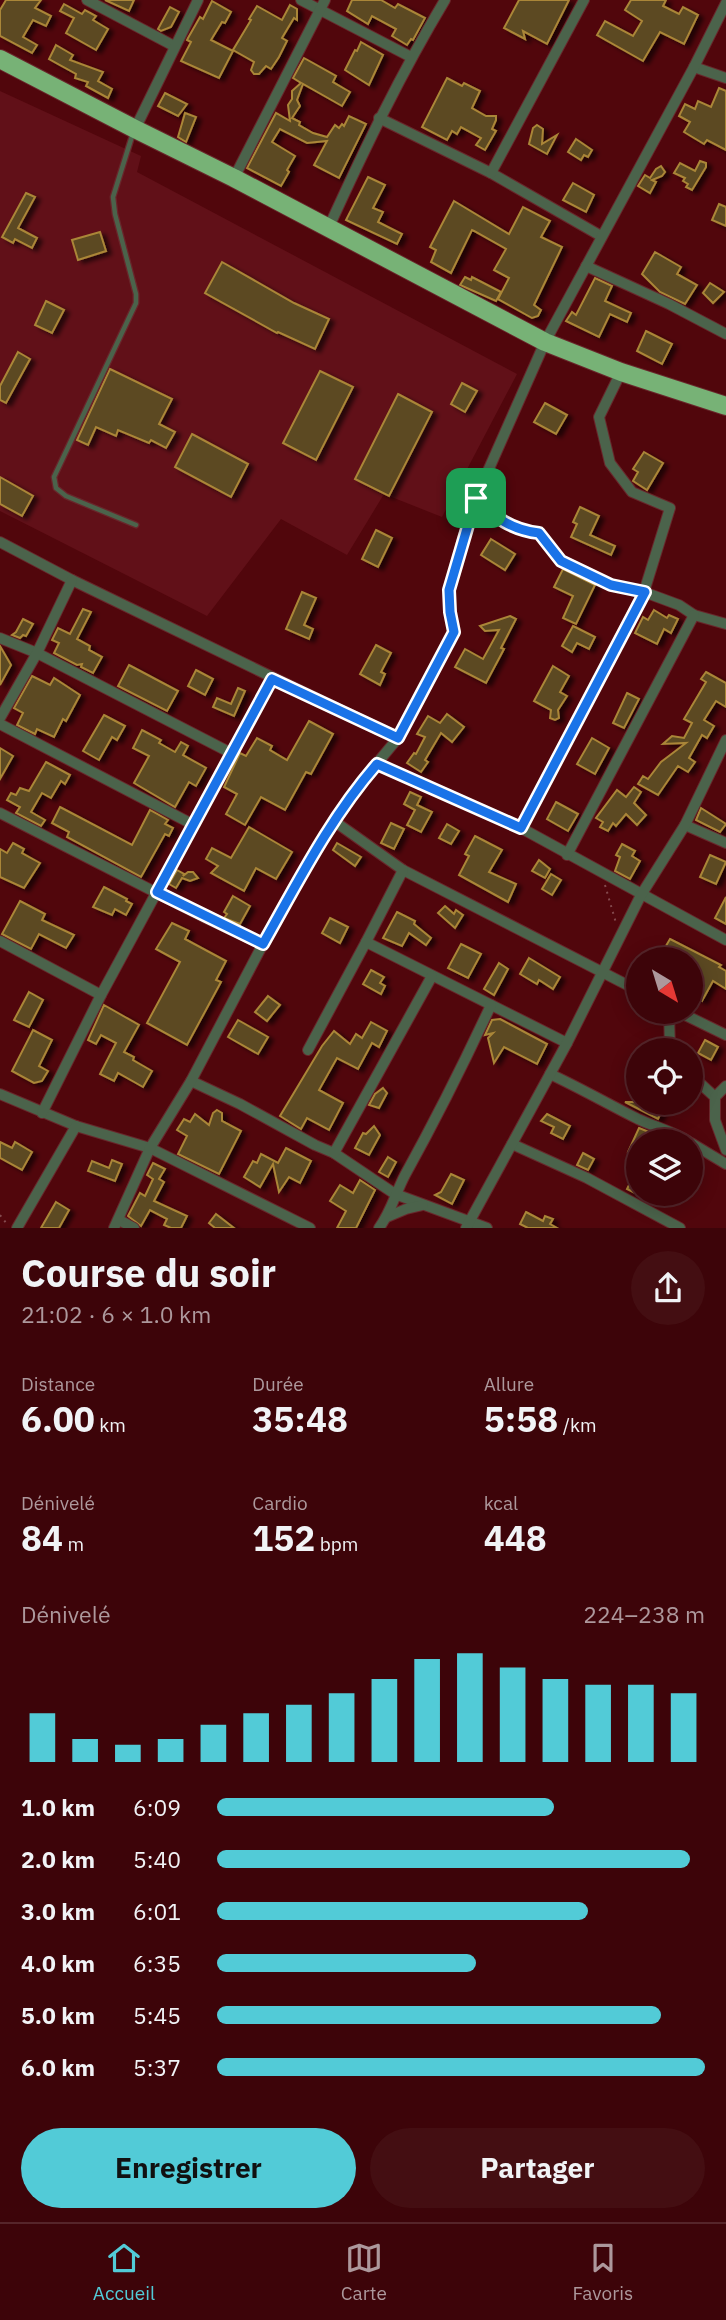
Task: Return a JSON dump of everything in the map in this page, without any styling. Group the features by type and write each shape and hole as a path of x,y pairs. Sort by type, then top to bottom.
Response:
{"highway":[{"path":"1,61 234,178 545,342 621,372 726,406"}],"street":[{"path":"87,0 174,46"},
{"path":"135,129 198,0"},
{"path":"301,0 411,57"},
{"path":"234,178 325,0"},
{"path":"328,229 379,118 445,0"},
{"path":"491,173 584,0"},
{"path":"134,1228 117,1224 150,1148 191,1082 263,944 334,821 353,792 398,738 454,632 449,590 476,498 545,342 694,68 726,3"},
{"path":"694,68 726,78"},
{"path":"379,118 491,173 601,236"},
{"path":"586,266 726,334"},
{"path":"521,828 645,592 670,508 632,492 610,463 599,417 621,372"},
{"path":"476,498 495,518 521,531 539,533 561,561 611,585 645,592 694,615 726,624"},
{"path":"0,542 272,679 398,738"},
{"path":"0,718 37,653 72,580"},
{"path":"568,855 694,615"},
{"path":"0,638 37,653 231,753"},
{"path":"42,1113 101,995 272,679"},
{"path":"0,724 192,824"},
{"path":"467,1224 567,1043 641,895 685,825 726,740"},
{"path":"377,764 521,828 726,940"},
{"path":"0,813 263,944"},
{"path":"334,821 403,870 626,984"},
{"path":"685,825 726,843"},
{"path":"308,1049 403,870"},
{"path":"0,941 101,995"},
{"path":"366,942 567,1043"},
{"path":"334,1153 432,976"},
{"path":"379,1228 454,1086 491,1005"},
{"path":"704,1024 726,1035"},
{"path":"550,1074 639,1119 666,1129"},
{"path":"191,1082 334,1153 395,1194 467,1224 488,1228"},
{"path":"703,1086 715,1097"},
{"path":"726,1086 715,1097 715,1120 726,1150"},
{"path":"0,1094 76,1126 150,1148 310,1228"},
{"path":"17,1228 76,1126"},
{"path":"512,1144 587,1178 680,1228"},
{"path":"703,1150 726,1164"},
{"path":"387,1217 426,1205"}],"lane":[{"path":"135,129 113,197 136,294 135,303 54,477 56,488 65,496 136,525"}],"path":[{"path":"601,874 620,937"},
{"path":"0,1215 10,1228"}],"shaded area":[{"path":"0,91 141,156 137,172 517,374 442,517 384,494 347,555 281,519 207,616 0,511"}],"building":[{"path":"6,0 41,0 35,8 51,16 46,26 33,20 23,37 37,45 32,53 0,36 0,10"},
{"path":"105,0 134,0 129,11"},
{"path":"352,0 381,0 395,8 398,4 425,18 413,40 407,45 392,36 396,29 372,16 368,24 347,11"},
{"path":"519,0 569,0 547,44 523,31 525,39 504,28"},
{"path":"631,0 666,0 663,6 679,14 683,7 698,15 684,44 660,32 643,61 597,35 605,21 633,36 642,21 625,10"},
{"path":"212,1 231,12 211,40 233,51 219,78 181,61 191,42 188,38 200,17 203,19"},
{"path":"64,4 82,14 85,10 96,16 93,20 108,29 96,50 66,33 74,18 60,11"},
{"path":"290,5 297,9 297,20 294,18 282,38 287,41 279,57 271,69 266,66 259,74 254,74 251,70 254,62 233,50 251,20 249,19 257,6 282,20"},
{"path":"170,7 179,12 171,27 161,31 158,29"},
{"path":"361,42 383,55 369,85 345,70"},
{"path":"56,45 73,55 70,60 103,72 98,81 112,89 108,98 86,86 88,82 75,78 76,74 49,59"},
{"path":"304,58 336,76 333,82 350,92 342,106 303,84 297,100 300,106 292,118 313,133 327,137 335,125 339,128 342,124 344,126 349,116 366,124 339,178 314,165 327,141 307,143 280,129 272,142 295,156 281,186 247,168 276,113 290,121 288,105 292,99 292,91 301,83 293,78"},
{"path":"447,78 480,91 472,108 486,116 496,116 492,129 496,131 485,150 476,145 481,138 461,127 457,134 452,131 447,140 422,127"},
{"path":"719,88 726,91 726,150 707,140 704,144 684,132 690,122 679,116 685,104 695,109 698,101 711,107"},
{"path":"165,93 187,104 178,116 158,106"},
{"path":"185,113 196,117 186,142 178,137"},
{"path":"537,125 543,129 542,144 557,135 547,154 529,144 533,128"},
{"path":"576,139 592,150 588,157 584,155 581,160 568,152"},
{"path":"700,161 706,163 706,167 692,190 686,187 688,184 683,181 685,178 674,173 680,163 695,171"},
{"path":"661,166 665,172 652,180 656,182 650,193 638,186 645,175 650,178"},
{"path":"368,177 385,185 373,208 383,212 378,222 402,234 397,244 346,220"},
{"path":"573,183 594,195 586,212 563,200"},
{"path":"26,193 35,197 18,228 37,238 32,248 15,239 13,243 2,237"},
{"path":"454,201 509,234 523,207 550,221 541,237 562,247 534,305 541,310 538,316 532,318 498,299 509,278 494,270 506,249 474,231 472,230 451,273 431,262 436,250 430,247"},
{"path":"719,204 726,207 726,226 712,220"},
{"path":"100,232 106,251 78,260 72,240"},
{"path":"655,252 681,267 677,274 697,285 685,304 660,292 642,274"},
{"path":"222,262 294,303 329,319 315,349 277,333 205,293"},
{"path":"465,277 471,280 472,277 501,292 496,301 460,285"},
{"path":"595,278 612,286 605,301 631,313 627,322 610,314 599,337 566,321 572,312 576,315"},
{"path":"710,283 724,292 713,303 703,293"},
{"path":"46,301 64,310 52,333 35,325"},
{"path":"646,331 672,344 662,364 637,351"},
{"path":"18,352 30,359 6,403 0,400 0,386"},
{"path":"110,369 172,399 159,424 175,432 166,448 151,440 149,443 118,430 116,436 96,427 88,445 77,440"},
{"path":"320,371 353,387 316,460 283,443"},
{"path":"462,383 477,391 465,412 451,404"},
{"path":"398,394 432,412 389,496 355,479"},
{"path":"545,403 567,415 556,434 534,422"},
{"path":"192,434 248,464 231,497 175,467"},
{"path":"644,452 663,463 647,490 633,481 638,472 633,469"},
{"path":"0,477 33,496 22,516 0,504"},
{"path":"580,507 599,516 590,535 615,546 611,555 571,537 577,524 573,522"},
{"path":"376,530 392,538 378,567 362,559"},
{"path":"491,539 515,554 505,570 481,555"},
{"path":"563,569 595,585 576,624 563,618 573,596 554,587"},
{"path":"302,592 316,598 304,625 313,629 309,639 286,629"},
{"path":"83,609 91,612 77,639 102,657 93,673 81,667 82,664 77,665 54,653 59,643 52,640 58,628 70,634"},
{"path":"654,610 667,618 669,615 678,619 671,633 664,629 657,644 635,633 643,617 648,620"},
{"path":"510,616 516,619 486,683 455,667 465,649 483,659 499,630 485,631 480,626"},
{"path":"23,619 33,624 26,636 20,638 12,635 16,632"},
{"path":"573,626 595,637 589,649 577,643 572,652 562,646"},
{"path":"376,645 391,653 381,672 385,674 380,685 360,674"},
{"path":"0,646 11,665 0,685"},
{"path":"129,665 178,691 167,711 118,686"},
{"path":"553,666 569,676 560,692 567,696 558,710 559,718 555,720 550,718 551,710 534,701"},
{"path":"196,670 213,679 205,695 188,686"},
{"path":"706,672 726,683 726,707 716,701 704,720 714,726 707,738 702,735 689,758 695,762 688,772 678,766 658,795 638,784 643,776 648,779 661,762 686,743 663,744 672,736 684,738 692,723 684,719 706,682 701,679"},
{"path":"32,676 50,685 54,678 80,695 54,737 37,729 35,734 17,725 23,713 14,708"},
{"path":"238,688 245,691 234,716 213,707 217,698 231,704"},
{"path":"627,693 639,699 624,728 613,723"},
{"path":"447,714 464,727 452,742 441,733 421,772 407,763 414,753 416,754 425,737 417,734 428,716 440,723"},
{"path":"104,715 125,726 117,740 112,737 99,760 83,751"},
{"path":"309,721 333,734 311,774 306,772 285,810 261,797 245,825 226,814 237,794 224,787 240,753 246,756 257,738 272,746 270,750 287,760"},
{"path":"142,730 161,740 159,743 175,752 181,742 188,746 183,755 206,768 196,786 189,782 175,807 134,783 149,756 133,748"},
{"path":"592,738 609,748 595,774 577,764"},
{"path":"0,748 13,756 0,779"},
{"path":"46,762 70,775 65,784 61,781 51,798 42,793 31,812 45,820 41,826 16,813 20,807 7,800 11,793 16,795 20,788 29,791"},
{"path":"634,787 641,792 634,803 646,815 637,825 626,814 616,826 613,823 608,831 600,827 603,822 596,818 617,790 626,797"},
{"path":"410,792 421,797 417,805 432,812 421,832 407,825 415,810 404,804"},
{"path":"556,802 578,814 568,831 547,819"},
{"path":"60,807 132,845 150,810 168,820 165,824 173,828 169,836 165,834 141,877 67,837 69,832 52,823"},
{"path":"701,808 726,824 720,832 696,820"},
{"path":"391,823 404,829 394,849 381,843"},
{"path":"447,824 459,831 451,844 439,838"},
{"path":"249,827 292,852 276,879 256,868 244,891 211,873 218,866 206,859 212,848 231,858"},
{"path":"475,836 502,850 489,872 516,884 508,902 459,875 469,856 465,854"},
{"path":"13,843 24,849 22,853 40,863 24,888 0,877 0,849 7,853"},
{"path":"337,843 361,857 355,866 333,850"},
{"path":"622,844 635,851 632,856 640,861 630,879 615,871 620,857 616,855"},
{"path":"710,855 726,862 716,884 700,877"},
{"path":"539,860 550,869 545,878 532,871"},
{"path":"177,870 184,874 183,876 193,872 198,878 190,881 182,878 176,888 169,884"},
{"path":"551,874 561,880 552,895 542,889"},
{"path":"104,887 132,904 126,915 115,909 112,915 93,907"},
{"path":"233,896 250,906 240,924 224,918 227,914 224,912"},
{"path":"726,897 726,924 715,918"},
{"path":"20,901 45,914 42,920 74,935 66,948 39,934 31,949 2,934"},
{"path":"445,906 454,914 456,910 463,915 455,928 438,913"},
{"path":"397,912 415,921 414,924 431,938 426,945 409,933 402,946 383,938"},
{"path":"330,918 348,927 340,943 322,933"},
{"path":"172,923 189,931 185,939 226,961 216,980 221,982 187,1045 147,1023 180,962 156,949"},
{"path":"670,939 686,947 665,947"},
{"path":"461,944 481,954 468,978 448,968"},
{"path":"704,956 721,965 719,967 726,971 726,989 713,981 704,997"},
{"path":"529,958 560,977 553,989 539,980 537,984 520,974"},
{"path":"499,963 508,969 494,995 484,989"},
{"path":"371,970 384,977 380,983 385,986 381,994 363,984"},
{"path":"29,992 43,1000 29,1027 14,1020"},
{"path":"268,996 280,1005 267,1021 255,1012"},
{"path":"104,1005 139,1025 124,1052 152,1071 143,1087 118,1073 114,1081 100,1074 116,1043 101,1035 96,1044 88,1040"},
{"path":"500,1019 547,1044 537,1064 504,1047 494,1063 488,1038 493,1033 485,1035 492,1020"},
{"path":"238,1020 268,1037 258,1054 228,1037"},
{"path":"371,1022 387,1031 379,1047 372,1043 358,1069 337,1058 319,1090 343,1103 329,1130 307,1118 301,1129 280,1116 334,1031 350,1044 356,1034 362,1038"},
{"path":"33,1030 52,1040 39,1066 48,1071 42,1081 34,1083 12,1071"},
{"path":"705,1040 718,1047 711,1060 703,1056"},
{"path":"383,1088 387,1093 379,1108 369,1105 375,1094"},
{"path":"217,1110 222,1113 222,1121 241,1131 219,1174 178,1154 187,1136 177,1130 184,1119 190,1122 195,1114 209,1125 213,1113"},
{"path":"547,1114 570,1126 563,1139 551,1133 554,1127 541,1121"},
{"path":"374,1126 380,1135 369,1155 355,1148 363,1133 366,1134"},
{"path":"0,1142 12,1148 15,1142 32,1152 22,1170 0,1158"},
{"path":"286,1148 311,1161 300,1183 289,1177 279,1192 273,1164 260,1187 244,1177 253,1161 257,1163 261,1154 278,1163"},
{"path":"583,1153 594,1159 588,1170 577,1165"},
{"path":"388,1157 396,1162 388,1177 379,1172"},
{"path":"112,1160 122,1164 115,1181 88,1171 92,1161 109,1168"},
{"path":"153,1163 165,1169 159,1179 164,1182 154,1201 187,1216 181,1228 164,1225 167,1219 150,1210 141,1226 128,1216 140,1193 145,1196 153,1179 147,1175"},
{"path":"451,1174 464,1180 452,1204 435,1195 441,1192"},
{"path":"360,1180 375,1190 356,1228 337,1228 346,1211 330,1201 340,1185 353,1193"},
{"path":"56,1202 69,1210 59,1228 41,1228"},
{"path":"526,1212 543,1221 545,1216 553,1219 550,1224 557,1228 528,1228 520,1224"},
{"path":"216,1214 234,1228 215,1228 209,1223"}],"route":[{"path":"476,498 495,518 521,531 539,533 561,561 611,585 645,592 521,828 377,764 353,792 315,851 263,944 157,892 272,679 398,738 454,632 449,590 476,498"}]}
